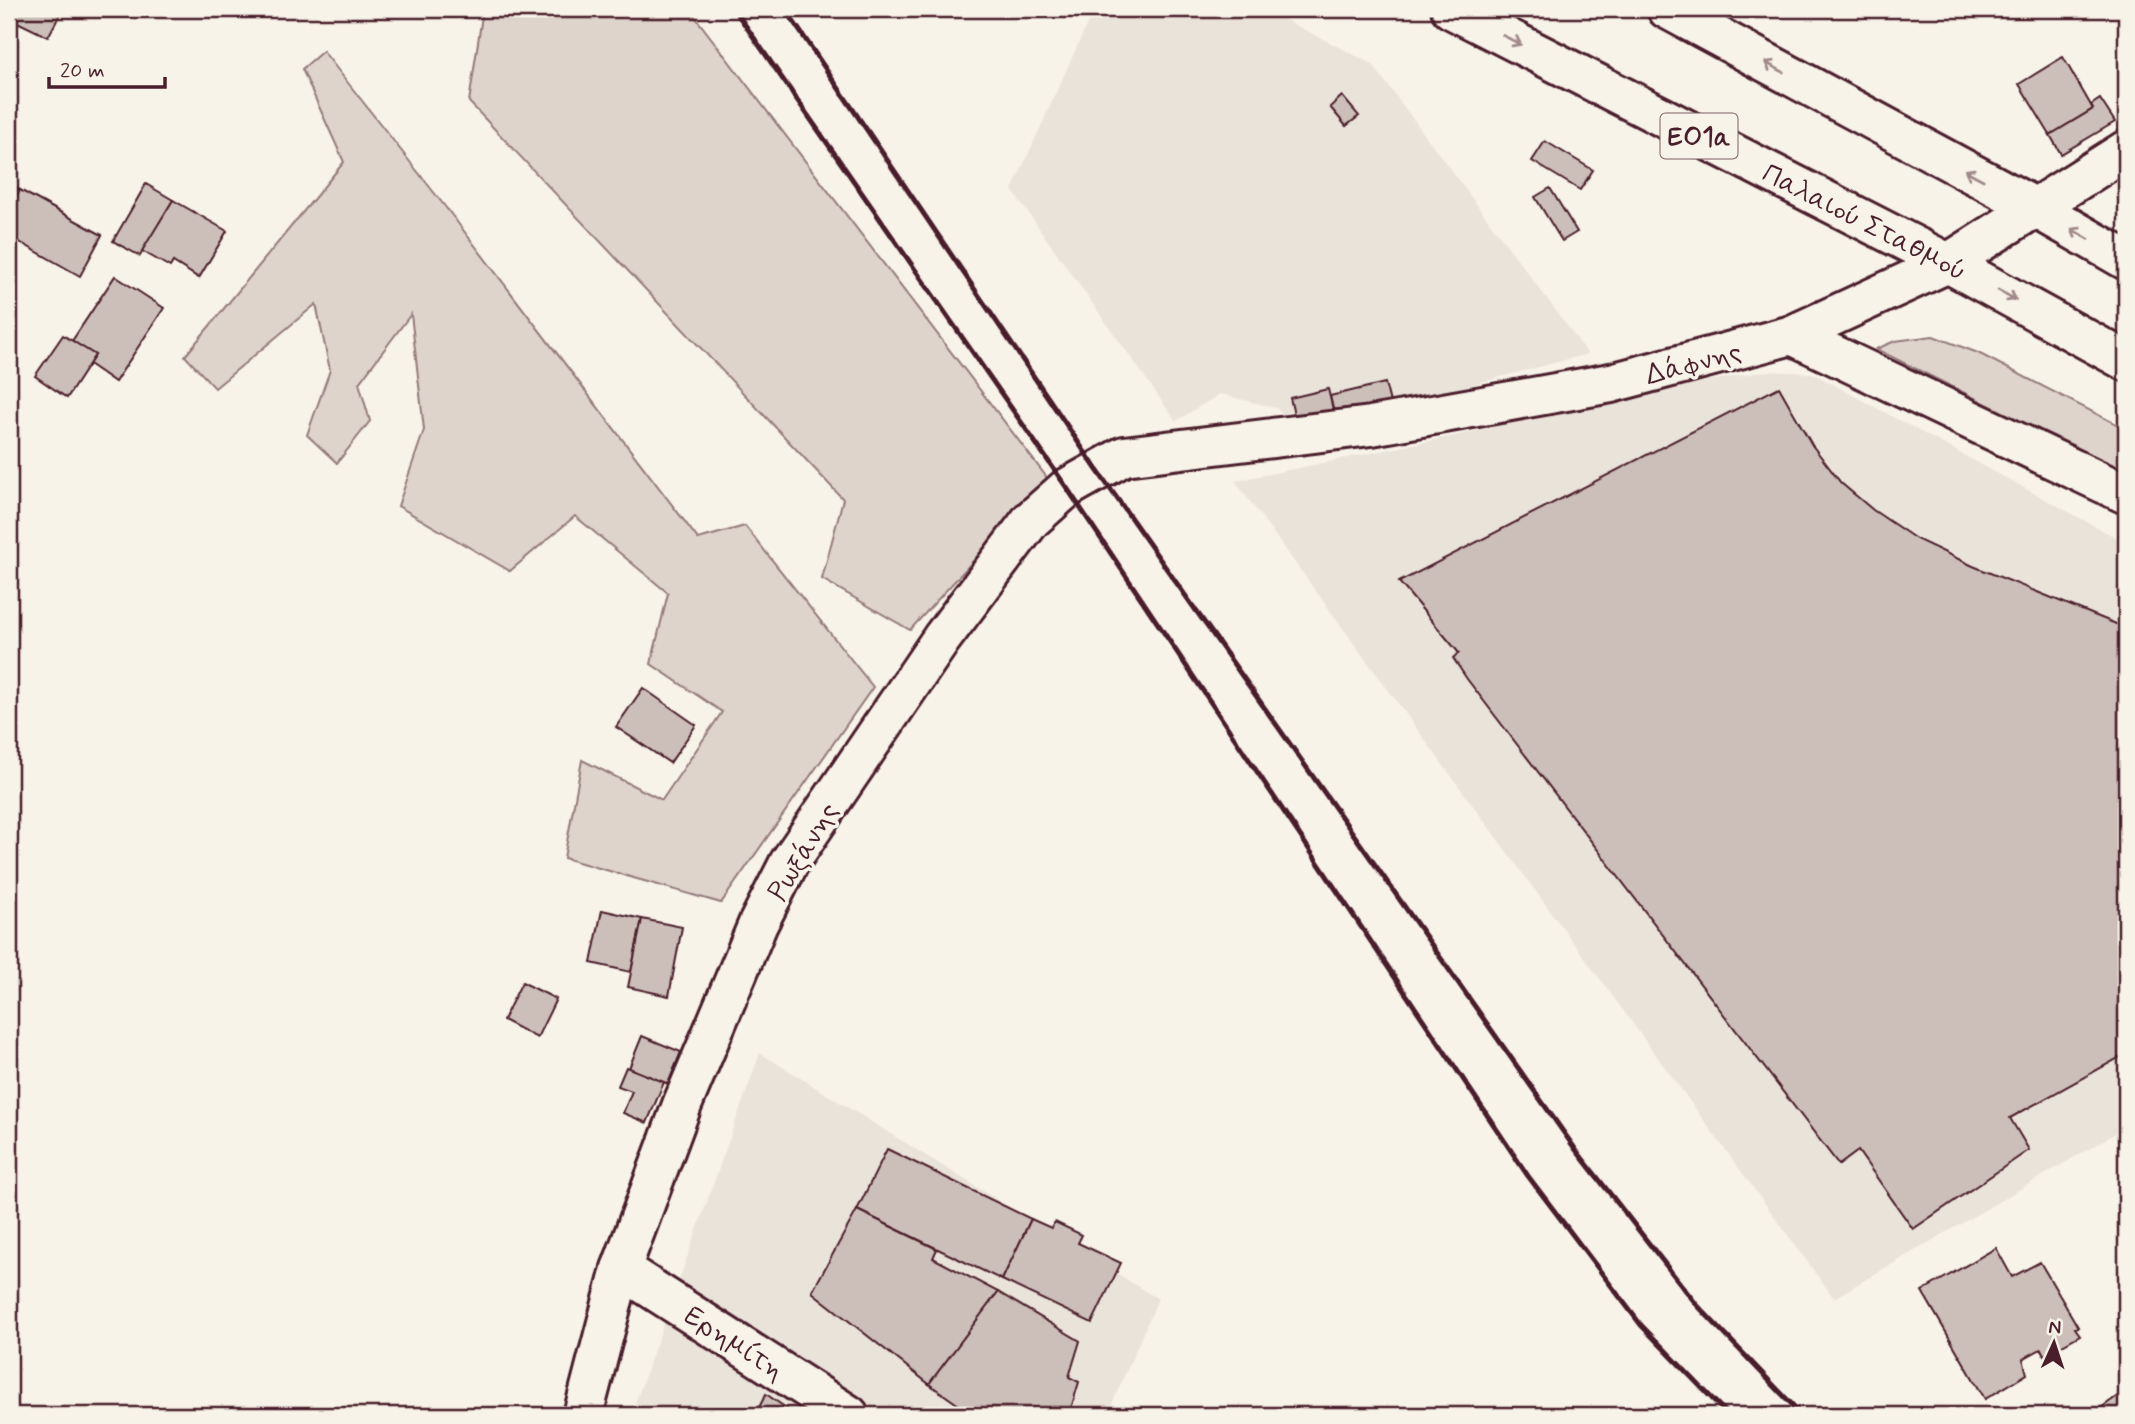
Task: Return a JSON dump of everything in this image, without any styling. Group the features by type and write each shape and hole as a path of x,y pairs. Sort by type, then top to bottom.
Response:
{"main road":[{"name":"Παλαιού Σταθμού","path":"1451,9 1948,263 2126,361"},
{"path":"1667,9 2126,260"},
{"name":"Δάφνης","path":"1214,445 1371,426 1611,383 1792,335 1948,263 2126,150"},
{"path":"1792,335 2126,494"},
{"name":"Ρωξάνης","path":"583,1415 621,1269 682,1105 758,924 783,875 942,638 1031,520 1067,488 1124,456 1214,445"},
{"name":"Ερημίτη","path":"621,1269 849,1415"}],"shaded area":[{"path":"483,9 689,9 1048,479 910,630 822,579 843,499 469,102"},
{"path":"1094,9 1264,9 1372,64 1588,354 1436,394 1286,417 1276,408 1220,394 1176,421 1012,190"},
{"path":"323,51 454,218 698,539 745,526 873,687 721,903 564,858 582,760 662,800 722,712 651,664 668,593 575,516 510,571 398,506 424,430 411,314 359,383 370,421 337,463 307,435 330,370 316,304 215,388 185,356 344,162 302,69"},
{"path":"1933,336 1978,353 2126,429 2126,473 1876,349 1895,341"},
{"path":"1767,371 1812,373 2126,543 2126,1127 1834,1298 1235,481 1458,435 1642,392"},
{"path":"760,1053 1158,1299 1107,1415 631,1415"}],"building":[{"path":"14,9 63,9 48,37 9,18"},
{"path":"2063,57 2093,109 2050,135 2019,84"},
{"path":"1342,96 1359,116 1346,126 1330,107"},
{"path":"2100,99 2115,122 2061,154 2050,135 2093,109 2091,105"},
{"path":"1545,141 1593,170 1580,190 1532,161"},
{"path":"9,184 20,190 9,210"},
{"path":"146,184 173,200 140,256 113,241"},
{"path":"1550,188 1577,232 1562,241 1535,197"},
{"path":"20,190 102,235 80,276 9,236 9,210"},
{"path":"173,200 227,231 199,278 173,262 170,267 142,251"},
{"path":"115,276 164,308 115,382 89,364 95,355 72,341"},
{"path":"63,335 95,355 67,398 35,376"},
{"path":"1385,383 1393,414 1337,428 1330,396"},
{"path":"1779,387 1812,445 1841,483 1873,510 1916,539 1973,566 2126,628 2126,1054 2010,1118 2029,1150 1913,1229 1858,1151 1839,1165 1467,679 1453,658 1459,653 1399,582"},
{"path":"1328,389 1336,422 1298,431 1290,398"},
{"path":"643,688 696,725 670,763 616,727"},
{"path":"602,910 642,919 631,972 591,963"},
{"path":"642,919 682,927 669,996 628,987"},
{"path":"522,982 556,999 537,1038 503,1020"},
{"path":"642,1036 681,1052 668,1084 629,1068"},
{"path":"626,1067 664,1082 647,1123 623,1113 632,1091 618,1086"},
{"path":"887,1149 1031,1219 1002,1280 857,1210"},
{"path":"857,1210 937,1249 933,1258 998,1292 929,1384 812,1292"},
{"path":"1031,1219 1051,1228 1055,1222 1082,1235 1078,1243 1121,1263 1092,1323 1002,1280"},
{"path":"1996,1248 2012,1277 2040,1262 2080,1335 2044,1355 2041,1349 2023,1359 2027,1374 1985,1399 1922,1291"},
{"path":"998,1292 1080,1341 1069,1377 1079,1382 1069,1415 973,1415 929,1384"},
{"path":"2126,1390 2126,1415 2102,1415 2098,1410"},
{"path":"766,1394 796,1415 755,1415"}],"railway":[{"path":"734,9 1067,488 1528,1176 1641,1325 1728,1415"},
{"path":"785,9 1097,470 1576,1150 1697,1305 1802,1415"}]}
